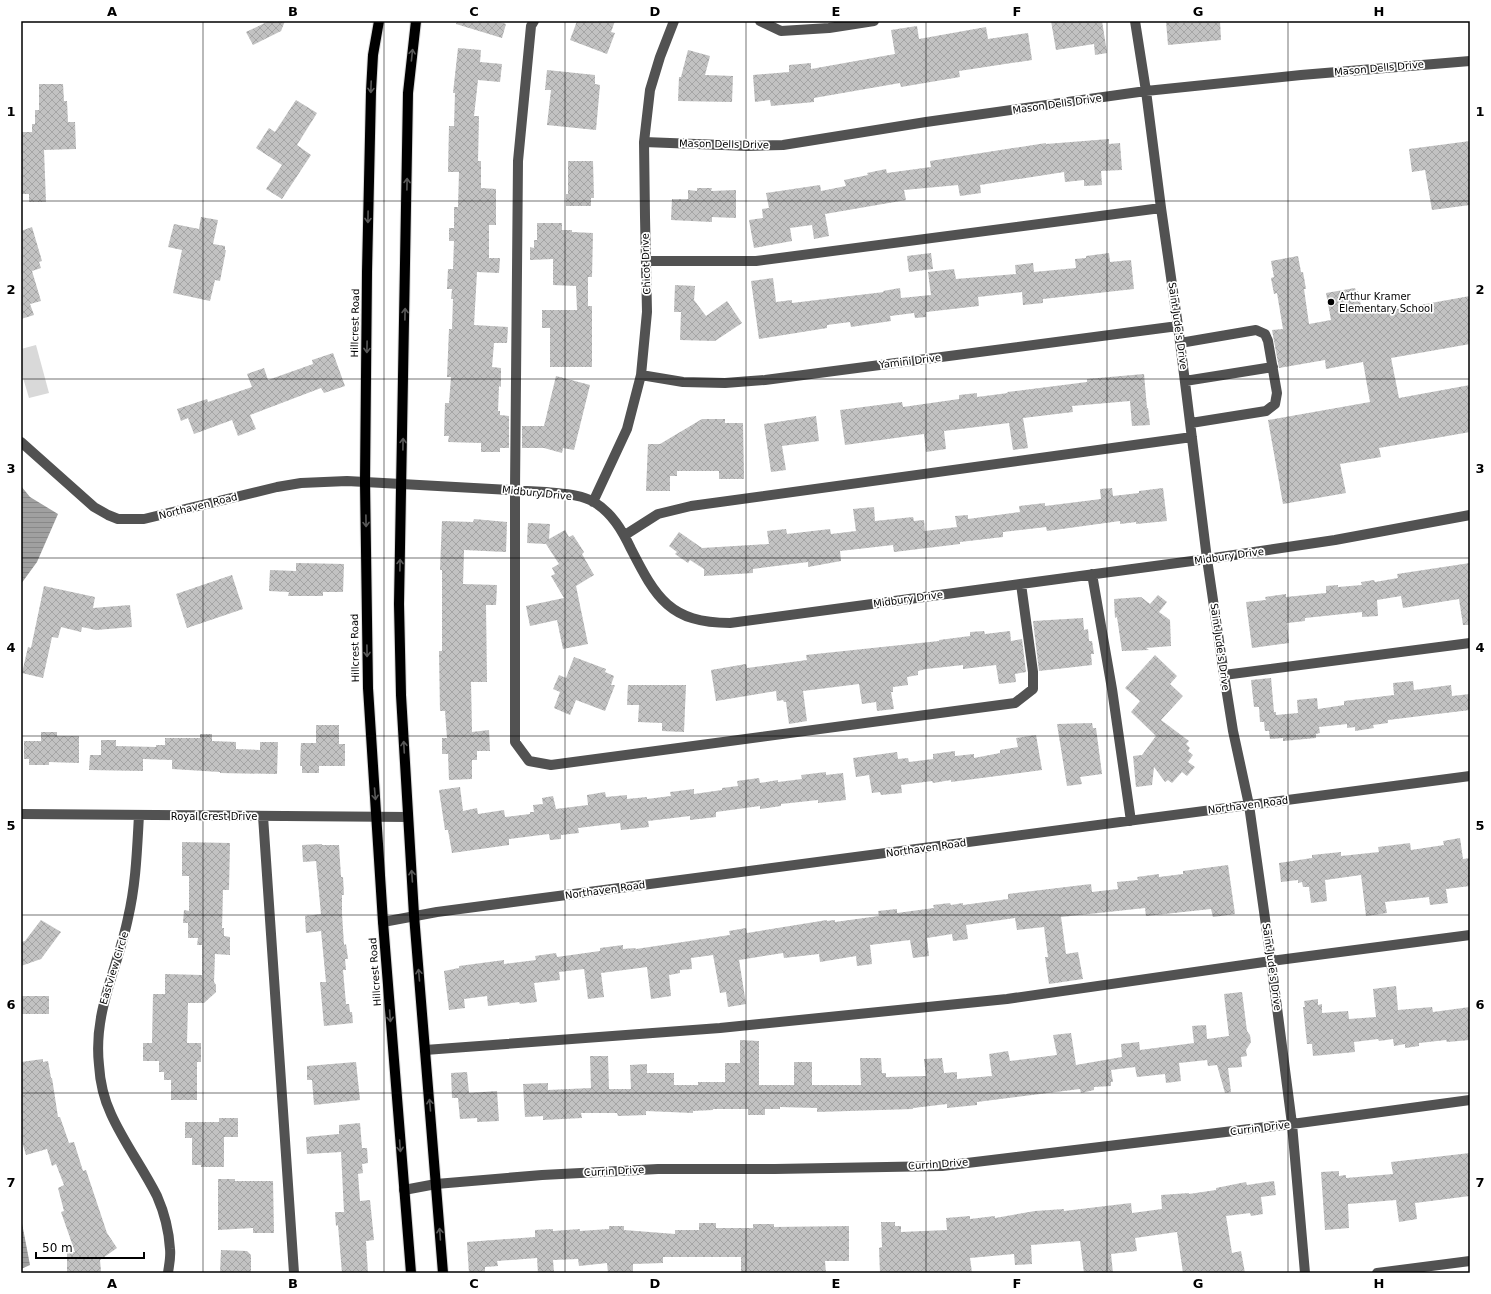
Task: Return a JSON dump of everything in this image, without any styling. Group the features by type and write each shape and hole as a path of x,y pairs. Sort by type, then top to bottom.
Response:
{"main road":[{"name":"Hillcrest Road","path":"379,21 373,55 371,90 367,272 365,482 368,688 383,922 411,1273"},
{"path":"416,21 408,93 400,620 401,695 414,915 443,1273"}],"street":[{"path":"534,21 531,26 518,162 514,490 515,742 529,761 551,765 1015,703 1033,689 1033,672 1021,584"},
{"name":"Chicot Drive","path":"593,502 627,429 641,375 647,312 644,217 644,142 650,90 660,57 674,21"},
{"path":"760,21 781,31 829,28 874,21"},
{"name":"Saint Jude's Drive","path":"1135,21 1191,423 1207,559 1233,732 1249,805 1271,961 1292,1124 1305,1273"},
{"name":"Mason Dells Drive","path":"644,142 748,146 783,145 926,122 1146,92 1302,75 1470,61"},
{"path":"646,261 756,261 1161,208"},
{"name":"Yamini Drive","path":"641,375 683,382 725,383 765,380 1178,326"},
{"path":"1180,343 1256,330 1265,334 1268,342 1277,393 1275,404 1266,410 1191,423"},
{"path":"1185,381 1273,367"},
{"path":"625,535 658,514 691,506 1192,437"},
{"name":"Northaven Road","path":"21,442 94,507 108,516 118,519 144,519 276,487 301,483 402,483"},
{"name":"Midbury Drive","path":"402,483 546,492 573,495 593,502 608,513 625,535 645,577 654,591 664,602 678,612 695,619 712,623 730,623 1207,559 1335,540 1470,515"},
{"path":"1092,574 1112,688 1131,821"},
{"path":"1224,675 1470,643"},
{"name":"Northaven Road","path":"383,922 414,915 1470,776"},
{"name":"Royal Crest Drive","path":"21,814 408,817"},
{"name":"Eastview Circle","path":"139,815 134,888 124,935 107,986 101,1010 97,1038 98,1063 102,1089 110,1114 157,1197 166,1226 170,1250 168,1273"},
{"path":"263,816 294,1273"},
{"path":"425,1050 720,1028 1007,999 1271,961 1470,935"},
{"name":"Currin Drive","path":"404,1190 436,1184 542,1175 658,1169 775,1169 942,1166 1292,1124 1470,1100"},
{"path":"1377,1273 1470,1260"}],"shaded area":[{"path":"36,345 49,393 29,398 21,371 21,349"},
{"path":"21,486 30,497 58,514 37,562 21,584"},
{"path":"21,1218 30,1265 21,1269"}],"building":[{"path":"269,21 285,21 281,31 253,45 246,32"},
{"path":"457,21 496,21 506,24 502,38 456,24"},
{"path":"577,21 615,21 611,32 615,33 607,54 570,40"},
{"path":"1051,21 1102,21 1107,53 1095,55 1094,44 1056,50"},
{"path":"1166,21 1179,21 1179,23 1220,21 1221,40 1168,45"},
{"path":"917,26 919,39 986,27 988,39 1028,33 1032,60 959,71 960,77 901,87 900,83 814,98 814,102 771,106 770,100 755,102 753,75 789,72 789,65 811,63 811,69 895,54 891,30"},
{"path":"458,48 481,50 480,62 502,64 500,82 478,80 474,116 479,116 478,161 481,161 481,188 496,189 496,225 489,225 489,258 500,258 499,273 477,272 474,325 508,327 507,343 494,343 492,367 501,368 501,387 499,386 498,411 500,411 500,415 509,416 509,448 500,448 500,452 481,452 481,443 448,442 449,436 444,436 445,403 449,403 451,377 447,377 449,329 452,329 453,299 451,299 452,289 447,289 448,269 453,269 454,241 449,241 449,228 454,228 454,207 458,207 459,172 448,172 449,126 454,126 455,93 453,93"},
{"path":"688,50 710,56 705,75 733,76 732,102 678,101 679,77 681,77"},
{"path":"547,70 595,75 595,84 600,85 596,130 547,125 551,90 545,90"},
{"path":"39,84 63,84 64,101 67,101 68,122 75,122 76,149 44,150 46,202 29,202 29,194 21,194 21,132 32,132 32,124 35,124 35,110 39,110"},
{"path":"296,100 317,113 297,145 311,155 282,199 266,189 282,165 256,148 269,128 275,132"},
{"path":"1109,139 1109,144 1120,143 1122,170 1101,171 1102,185 1084,186 1084,180 1065,182 1064,172 980,185 981,193 960,196 958,185 904,190 906,200 825,214 829,236 814,239 812,225 790,228 792,241 754,248 749,220 763,218 762,209 769,208 766,193 820,185 821,191 846,186 844,180 868,175 867,173 886,169 887,173 931,167 930,161 1046,143"},
{"path":"1470,141 1470,205 1432,210 1425,170 1412,172 1409,149"},
{"path":"568,161 593,161 594,198 591,198 591,206 566,206 566,194 568,194"},
{"path":"697,188 712,188 711,191 736,190 736,218 712,217 712,222 671,220 672,199 688,199 688,190 697,191"},
{"path":"201,217 218,220 213,244 225,246 226,250 220,281 215,280 210,301 173,293 182,250 168,247 174,224 199,229"},
{"path":"537,223 562,223 562,230 593,233 592,277 588,277 588,306 592,306 592,367 550,367 550,328 542,328 542,310 577,310 576,286 553,285 553,259 530,260 530,247 534,248 534,240 537,240"},
{"path":"32,227 42,261 39,262 41,268 32,271 41,301 30,304 34,315 21,319 21,231"},
{"path":"931,253 933,269 909,272 907,256"},
{"path":"1109,253 1110,262 1131,260 1134,289 1043,299 1043,303 1023,305 1022,292 978,297 979,306 926,312 926,317 915,318 914,313 890,316 891,321 851,327 850,322 827,325 827,328 759,339 751,281 773,278 776,302 792,300 792,303 884,292 883,291 900,288 901,298 931,295 928,272 954,269 956,279 1016,274 1015,265 1033,263 1034,272 1076,268 1075,259"},
{"path":"1298,256 1306,289 1304,289 1309,324 1331,320 1326,293 1355,288 1356,291 1358,291 1362,311 1374,309 1375,313 1470,296 1470,344 1391,358 1399,398 1470,385 1470,432 1379,448 1381,457 1340,464 1346,493 1283,504 1268,420 1370,402 1363,362 1326,369 1325,360 1279,368 1272,330 1283,329 1277,293 1274,294 1271,278 1274,277 1271,261"},
{"path":"675,285 695,286 694,300 706,316 727,301 742,323 715,341 680,340 681,312 674,312"},
{"path":"333,353 345,386 324,393 321,388 250,415 256,429 238,436 232,420 194,434 188,418 181,421 177,409 207,399 208,402 252,387 247,374 264,368 268,380 313,364 312,360"},
{"path":"1144,374 1150,425 1132,426 1130,401 1072,406 1073,412 1023,418 1028,448 1013,450 1009,423 944,431 946,449 926,452 924,434 845,445 840,410 902,402 903,407 959,399 959,395 977,393 977,397 1087,382 1087,379"},
{"path":"556,376 590,385 574,450 563,448 562,453 544,448 522,448 522,426 544,426"},
{"path":"816,416 819,441 782,446 786,470 771,472 764,424"},
{"path":"702,419 725,419 725,423 743,423 744,479 719,479 719,471 677,471 677,476 670,476 670,491 646,491 648,444 660,444"},
{"path":"1112,488 1113,496 1163,488 1167,521 1120,524 1120,521 1047,531 1046,527 1003,532 1003,537 894,552 893,545 840,551 841,561 808,567 808,562 753,569 753,573 704,576 704,569 690,560 688,563 675,554 677,552 669,546 679,532 702,548 769,544 767,531 786,529 787,534 830,529 831,534 856,531 853,509 874,507 875,521 913,517 914,521 924,520 925,531 957,527 955,516 968,515 968,519 1020,512 1019,506 1045,503 1045,506 1101,499 1100,489"},
{"path":"474,519 507,522 506,552 464,550 463,584 497,585 496,605 486,605 487,682 471,682 472,732 489,730 490,751 477,751 477,760 472,760 472,779 449,780 448,754 442,754 442,738 447,738 445,711 440,711 439,651 442,651 442,570 440,570 442,521 473,522"},
{"path":"528,523 550,524 549,539 565,530 569,537 573,535 584,552 582,554 594,575 576,586 588,644 563,649 557,620 530,626 526,606 564,598 551,576 555,574 552,568 559,564 546,544 527,543"},
{"path":"296,563 344,564 343,592 323,592 323,596 288,596 289,592 269,591 270,570 296,571"},
{"path":"1470,563 1470,625 1463,625 1459,599 1403,608 1401,596 1377,600 1378,616 1362,617 1362,612 1305,618 1305,621 1287,623 1289,643 1252,648 1246,602 1266,600 1265,597 1286,594 1286,597 1326,593 1326,586 1338,585 1338,587 1362,585 1361,582 1374,580 1375,582 1398,578 1397,574"},
{"path":"232,575 243,609 187,628 176,594"},
{"path":"44,586 95,597 93,608 130,605 132,627 96,630 82,627 81,632 61,627 58,638 52,637 43,678 22,673 28,647 31,648"},
{"path":"1158,595 1167,602 1159,612 1170,620 1171,646 1146,648 1149,650 1122,651 1117,617 1115,618 1114,599 1141,597 1150,604"},
{"path":"1083,618 1084,630 1088,629 1089,641 1092,641 1094,654 1091,654 1092,665 1039,671 1033,621"},
{"path":"984,631 985,634 1010,631 1011,641 1022,639 1026,672 1015,674 1016,682 999,684 996,665 963,669 963,665 926,669 918,671 918,675 907,677 908,685 893,687 893,692 891,692 894,709 877,711 876,702 862,704 859,684 803,691 807,721 789,724 786,702 783,700 777,701 776,691 716,701 711,670 746,664 747,668 807,660 806,655 939,641 970,636 970,632"},
{"path":"1155,655 1177,676 1170,684 1183,696 1161,720 1189,741 1186,744 1190,748 1188,751 1193,755 1188,762 1195,767 1187,776 1182,772 1172,783 1168,780 1165,782 1154,767 1152,785 1136,787 1133,756 1142,755 1156,736 1131,712 1140,701 1125,688"},
{"path":"574,657 606,669 605,672 614,676 611,685 615,685 605,711 576,700 570,715 554,708 560,692 553,689 559,675 566,678"},
{"path":"1271,678 1274,712 1276,712 1276,715 1298,713 1297,700 1317,698 1318,709 1344,705 1344,701 1394,695 1393,683 1413,681 1414,690 1451,685 1452,696 1470,694 1470,710 1388,720 1388,723 1373,725 1374,728 1355,731 1355,727 1347,728 1347,724 1319,727 1320,733 1316,734 1316,738 1283,741 1283,738 1270,739 1269,731 1265,731 1264,722 1260,722 1259,707 1254,707 1251,680"},
{"path":"628,685 686,685 684,732 662,731 662,723 638,722 639,705 627,705"},
{"path":"1092,723 1093,728 1096,728 1102,774 1080,777 1082,784 1067,786 1057,724"},
{"path":"316,725 339,725 339,744 345,744 345,766 319,766 319,773 302,773 302,766 300,766 301,743 316,743"},
{"path":"41,732 57,732 57,736 79,736 79,763 49,762 49,765 29,765 29,759 24,759 24,741 41,741"},
{"path":"200,734 212,734 212,741 236,742 236,749 260,750 260,742 278,742 277,774 220,773 172,769 172,760 143,759 143,771 89,770 90,755 101,755 101,740 116,740 116,746 156,747 156,745 165,745 165,738 200,738"},
{"path":"1036,735 1042,770 951,782 951,780 933,783 932,781 901,785 902,793 881,795 880,792 872,793 869,775 856,777 853,758 897,752 898,759 908,758 909,762 933,759 933,754 955,751 955,756 974,754 974,758 1000,753 1000,750 1018,747 1016,738"},
{"path":"826,772 826,775 843,773 846,800 818,803 818,800 781,804 781,806 760,809 760,806 716,812 716,817 690,820 690,816 648,821 649,827 621,830 620,823 578,828 579,833 561,835 561,839 550,840 549,834 509,839 509,845 452,853 448,830 445,830 439,790 460,787 463,811 477,808 478,814 504,810 505,817 530,814 530,812 534,812 533,805 543,804 542,798 553,796 556,809 588,805 587,795 605,792 606,797 627,795 627,799 647,797 647,799 671,796 670,792 694,789 694,794 722,790 722,788 738,786 737,781 759,778 760,783 778,780 778,782 802,779 801,775"},
{"path":"1460,838 1463,859 1470,858 1470,886 1446,889 1448,903 1430,905 1429,897 1385,902 1387,913 1366,916 1361,875 1325,880 1327,901 1311,903 1309,887 1303,887 1302,882 1298,883 1298,880 1281,882 1279,863 1312,858 1312,855 1341,852 1341,856 1379,852 1378,847 1410,843 1411,850 1444,845 1443,841"},
{"path":"182,842 230,843 229,890 223,890 222,928 224,928 224,936 230,937 230,955 215,954 214,982 216,985 216,992 204,1003 188,1003 187,1043 201,1043 201,1062 197,1062 197,1100 171,1100 171,1080 164,1080 164,1072 159,1072 159,1061 143,1061 143,1043 152,1043 153,994 165,994 165,974 202,975 202,945 197,945 198,938 188,938 188,923 183,923 184,910 189,911 189,876 182,876"},
{"path":"302,845 339,845 344,895 342,895 342,914 344,945 346,944 348,959 345,959 346,970 343,970 346,1004 349,1004 350,1012 352,1012 353,1023 324,1026 320,982 326,982 321,931 306,933 305,916 321,914 316,861 303,862"},
{"path":"1228,865 1235,914 1213,917 1211,909 1146,916 1145,908 1061,917 1066,954 1078,952 1083,979 1049,984 1045,957 1048,957 1044,927 1017,930 1015,918 966,925 968,939 953,941 952,934 927,938 929,956 913,958 910,940 870,945 872,964 857,966 856,956 820,962 819,954 784,958 783,953 739,960 746,1004 728,1007 726,992 720,993 713,955 691,958 692,969 680,970 680,973 669,975 671,996 651,999 647,967 601,973 604,997 588,999 584,969 559,972 560,980 534,983 537,1002 520,1004 519,1002 488,1006 487,996 464,999 465,1008 449,1010 444,971 459,968 459,966 504,960 504,964 536,960 535,956 556,953 557,957 600,951 600,948 623,945 623,949 636,949 730,935 729,931 746,928 747,933 827,920 835,920 835,922 879,916 878,911 897,909 897,913 934,908 933,905 963,903 963,905 1008,899 1008,894 1091,884 1092,892 1118,889 1117,882 1138,880 1137,877 1159,874 1159,877 1183,874 1183,871"},
{"path":"41,920 61,932 41,959 21,966 21,942 25,941"},
{"path":"1396,986 1398,1010 1432,1007 1433,1012 1470,1007 1470,1040 1447,1042 1446,1040 1419,1043 1419,1046 1405,1048 1405,1044 1394,1046 1393,1039 1379,1041 1378,1039 1354,1042 1355,1052 1313,1056 1312,1044 1307,1044 1303,1007 1305,1007 1304,1001 1318,999 1318,1005 1322,1004 1322,1013 1348,1011 1349,1019 1376,1017 1373,989"},
{"path":"1242,992 1247,1031 1250,1035 1251,1042 1246,1050 1247,1056 1241,1057 1242,1067 1228,1068 1231,1092 1225,1093 1217,1065 1208,1066 1207,1060 1179,1063 1181,1081 1166,1083 1165,1074 1137,1077 1135,1067 1111,1070 1113,1082 1111,1082 1111,1086 1094,1087 1094,1090 1081,1093 1080,1089 977,1102 977,1105 947,1108 947,1104 913,1109 817,1112 817,1108 780,1107 780,1109 765,1109 765,1115 748,1115 748,1109 713,1109 693,1111 693,1113 646,1111 646,1115 618,1116 617,1113 581,1113 582,1118 543,1120 543,1116 525,1117 523,1084 548,1083 548,1090 591,1088 590,1056 608,1056 609,1089 631,1089 630,1065 647,1064 647,1073 674,1073 674,1085 698,1085 698,1082 725,1082 725,1063 740,1063 740,1040 759,1041 759,1085 794,1085 794,1062 812,1062 812,1085 861,1085 860,1058 881,1058 882,1073 886,1073 886,1077 926,1076 924,1059 942,1058 944,1073 957,1072 957,1079 992,1076 989,1054 1008,1051 1010,1061 1057,1055 1053,1035 1071,1033 1076,1065 1122,1057 1121,1044 1139,1042 1140,1050 1194,1043 1192,1026 1206,1025 1207,1039 1229,1036 1224,994"},
{"path":"21,996 49,996 49,1014 21,1014"},
{"path":"43,1059 43,1062 48,1061 58,1117 60,1117 69,1143 74,1142 83,1171 86,1170 107,1233 117,1248 100,1260 101,1272 99,1273 67,1273 67,1252 75,1252 61,1212 64,1211 58,1188 64,1185 56,1164 52,1166 47,1149 26,1155 21,1138 21,1062"},
{"path":"356,1062 360,1100 314,1105 312,1080 307,1080 307,1066"},
{"path":"467,1072 469,1093 497,1091 499,1121 477,1122 477,1118 460,1119 458,1098 452,1098 451,1073"},
{"path":"219,1118 238,1118 238,1137 224,1137 224,1167 201,1167 201,1165 192,1165 192,1138 185,1138 185,1122 219,1122"},
{"path":"360,1123 362,1148 367,1148 368,1163 362,1164 363,1173 358,1174 360,1201 370,1200 374,1240 366,1241 368,1273 342,1273 338,1225 336,1226 335,1212 344,1212 341,1152 307,1154 306,1137 339,1134 339,1125"},
{"path":"1470,1153 1470,1196 1415,1203 1417,1219 1399,1222 1396,1200 1348,1204 1349,1228 1325,1230 1321,1172 1339,1171 1339,1176 1346,1175 1346,1178 1393,1174 1391,1162"},
{"path":"218,1179 235,1179 235,1181 273,1181 274,1233 253,1233 253,1228 218,1230"},
{"path":"1274,1181 1276,1195 1261,1197 1263,1214 1251,1216 1250,1213 1226,1216 1232,1253 1241,1251 1245,1273 1183,1273 1177,1232 1135,1238 1137,1251 1111,1254 1113,1273 1084,1273 1080,1241 1031,1245 1032,1264 1015,1265 1014,1254 970,1258 972,1273 880,1273 879,1248 882,1247 881,1222 895,1222 895,1226 901,1226 901,1232 947,1230 946,1218 970,1216 970,1219 995,1216 995,1218 1035,1211 1064,1209 1064,1211 1131,1203 1132,1213 1162,1209 1161,1195 1189,1194 1216,1190 1216,1188 1246,1182 1247,1185"},
{"path":"699,1223 716,1223 716,1228 753,1228 753,1224 774,1224 774,1227 849,1226 849,1261 825,1261 826,1273 741,1273 741,1257 663,1257 663,1263 633,1264 633,1273 608,1273 607,1263 579,1266 578,1259 553,1260 554,1272 538,1273 537,1258 497,1261 498,1266 485,1267 485,1273 469,1273 467,1242 535,1237 535,1230 553,1229 553,1231 580,1229 580,1231 609,1229 609,1226 624,1226 624,1230 675,1234 675,1230 699,1230"},
{"path":"221,1250 247,1251 251,1255 251,1273 220,1273"}],"place":[{"name":"Arthur Kramer Elementary School","path":"1331,302"}]}
